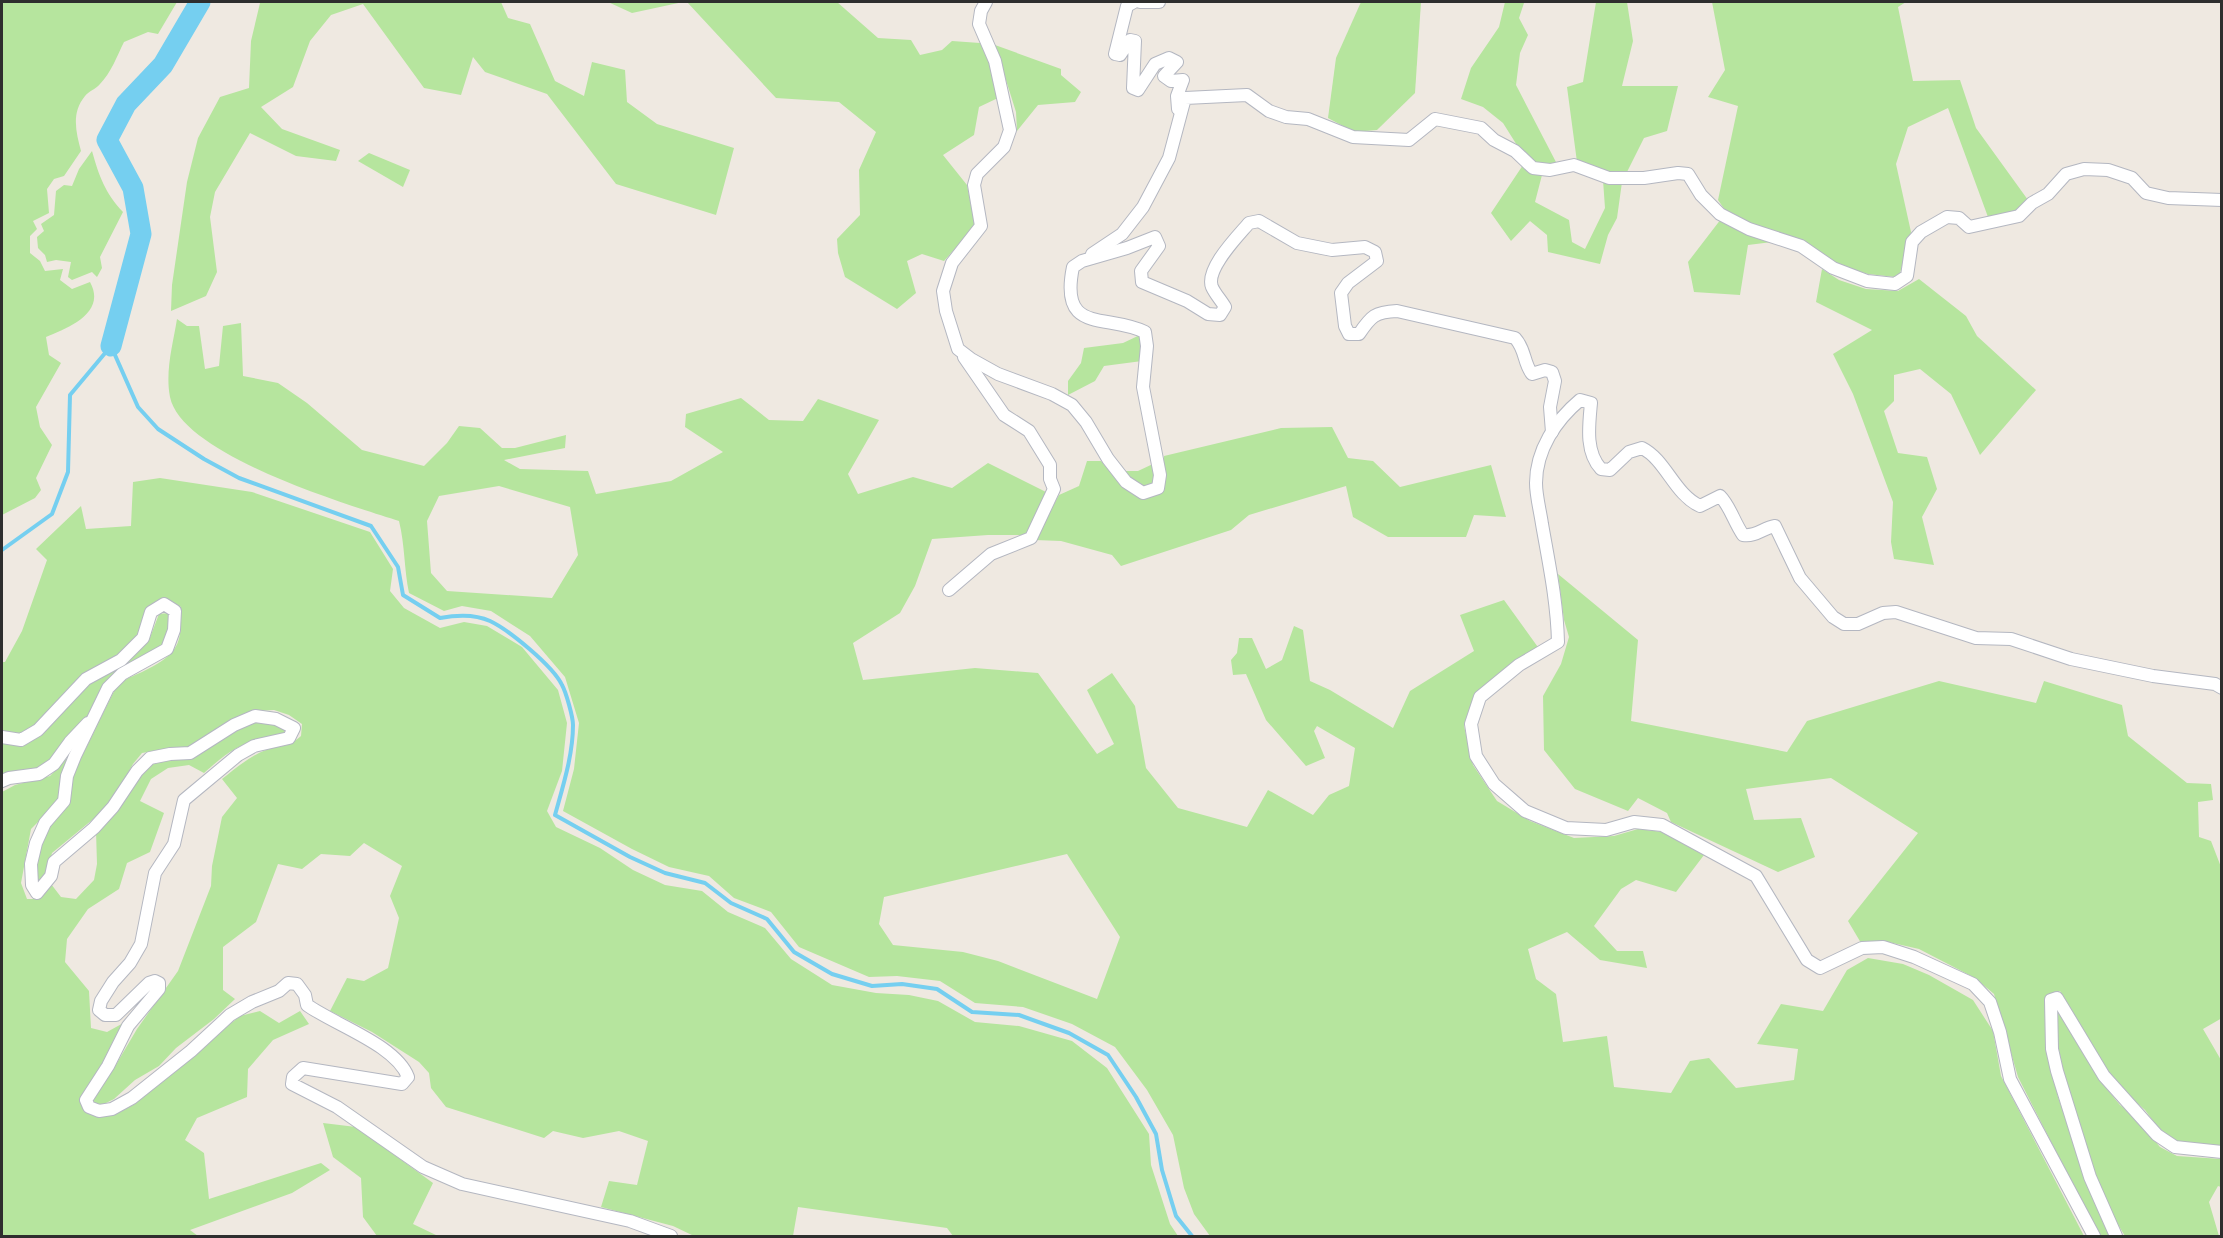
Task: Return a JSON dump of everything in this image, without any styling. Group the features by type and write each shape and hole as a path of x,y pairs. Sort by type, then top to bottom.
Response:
{"street":[{"path":"949,590 991,554 1031,538 1054,489 1050,479 1050,465 1029,431 1004,415 958,349 946,311 943,291 952,262 981,226 974,185 977,174 1004,147 1010,130 995,61 979,24 981,11 986,2"},
{"path":"1134,2 1127,6 1115,54 1120,55 1130,40 1135,41 1133,88 1138,90 1155,64 1169,58 1177,62 1164,76 1170,81 1183,80 1177,96 1179,119"},
{"path":"1140,2 1159,2"},
{"path":"958,349 998,374 1052,394 1072,405 1126,482 1143,493 1158,488 1160,476 1143,387 1147,346 1145,332 1131,325 1095,321 1080,314 1071,301 1070,281 1073,267 1122,234 1143,207 1169,158 1185,98 1247,95 1269,111 1286,117 1308,119 1353,137 1409,140 1435,119 1481,128 1494,140 1515,151 1533,168 1550,170 1574,165 1609,177 1644,178 1678,173 1688,174 1701,195 1720,214 1749,229 1801,246 1833,268 1867,281 1895,284 1907,276 1912,242 1921,232 1947,217 1959,218 1969,227 2019,216 2032,203 2048,194 2067,174 2084,169 2108,170 2132,178 2146,193 2179,200 2222,200"},
{"path":"1082,261 1155,237 1158,246 1141,271 1142,282 1187,301 1208,314 1220,315 1225,307 1212,286 1210,275 1226,250 1249,223 1259,221 1297,243 1332,250 1365,247 1375,252 1377,261 1348,283 1341,293 1344,326 1349,334 1359,334 1368,321 1380,312 1397,311 1515,338 1522,346 1532,374 1545,370 1552,372 1555,381 1550,407 1552,432"},
{"path":"2094,1236 2010,1079 2000,1032 1990,1002 1973,984 1914,957 1882,947 1862,948 1820,968 1807,960 1756,876 1662,825 1634,822 1606,830 1566,828 1525,812 1494,784 1476,756 1471,724 1480,697 1519,664 1558,642 1558,609 1536,483 1539,461 1552,432 1565,412 1580,400 1591,403 1589,445 1595,463 1601,470 1610,470 1629,452 1642,448 1652,453 1670,478 1692,502 1700,506 1720,496 1726,502 1734,523 1743,535 1752,536 1767,527 1775,526 1800,578 1833,617 1844,624 1858,624 1882,613 1896,612 1976,638 2011,639 2071,659 2154,676 2215,684 2222,688"},
{"path":"2,737 21,740 38,730 86,679 121,660 143,639 151,612 164,604 175,611 174,630 167,649 122,674 108,687 75,756 68,776 64,801 45,823 36,843 31,864 32,885 37,892 51,876 54,862 94,828 113,807 137,771 150,758 190,753 234,724 255,716 276,718 294,728 289,738 254,746 238,755 184,800 174,844 155,873 141,944 130,963 113,982 101,1001 99,1010 105,1015 116,1015 149,983 155,981 159,983 159,988 128,1026 108,1066 86,1100 88,1107 99,1111 112,1109 132,1098 191,1051 230,1015 252,1002 279,991 288,983 297,984 305,995 307,1005 322,1016 366,1037 404,1066 408,1077 402,1084 303,1068 293,1077 292,1084 337,1107 423,1167 462,1184 630,1221 671,1236"},
{"path":"2,781 39,774 54,764 70,742 97,714"},
{"path":"2116,1236 2090,1177 2056,1071 2052,1049 2050,1000 2056,998 2104,1076 2157,1135 2175,1147 2222,1152"}],"green space":[{"path":"2,2 177,2 158,34 148,32 124,42 107,75 81,102 76,123 81,151 64,176 54,179 47,189 49,213 33,221 37,229 30,236 30,253 40,261 45,271 63,269 60,280 72,289 90,282 94,293 93,302 83,318 46,337 49,355 61,363 36,407 40,427 52,445 36,478 41,490 35,498 2,515"},
{"path":"501,2 508,18 530,24 555,81 584,96 592,62 625,70 627,102 657,124 734,148 716,215 616,184 547,94 485,72 473,57 461,95 424,88 363,4 331,15 310,41 293,87 261,107 282,129 340,150 336,161 296,156 250,133 215,192 210,217 217,272 206,296 171,311 172,285 187,182 198,138 220,97 249,88 251,41 260,3"},
{"path":"608,2 683,2 632,13"},
{"path":"687,2 837,2 878,38 911,40 920,55 942,50 952,41 980,43 990,64 998,98 979,107 974,135 943,155 967,185 975,226 944,261 922,254 907,261 916,293 897,309 845,277 838,253 837,239 860,215 859,170 876,132 839,102 776,98"},
{"path":"1361,2 1421,2 1415,93 1377,130 1354,132 1328,118 1336,58"},
{"path":"1505,2 1528,2 1524,3 1519,18 1528,35 1520,53 1516,85 1557,164 1535,164 1520,150 1503,123 1483,107 1461,99 1471,68 1499,27"},
{"path":"1596,2 1627,2 1633,41 1622,86 1678,86 1667,131 1644,138 1626,174 1609,173 1577,162 1567,87 1583,82"},
{"path":"1712,2 1906,2 1898,7 1913,81 1960,80 1976,128 2028,200 2018,211 1988,217 1948,108 1908,127 1896,164 1911,232 1900,273 1895,277 1868,274 1834,264 1725,210 1718,200 1738,106 1708,97 1725,70"},
{"path":"995,45 1061,69 1061,75 1081,92 1075,102 1038,105 1017,131 1016,112"},
{"path":"92,151 103,184 123,212 100,257 102,268 97,277 92,272 72,280 68,277 71,262 56,260 47,262 45,255 38,248 37,237 44,231 41,224 54,215 56,191 64,185 72,186 79,169"},
{"path":"369,153 410,170 403,187 358,161"},
{"path":"1523,165 1542,175 1535,202 1569,220 1572,242 1585,249 1605,208 1603,180 1622,182 1617,218 1608,235 1600,264 1548,252 1547,235 1530,221 1511,241 1491,213"},
{"path":"1721,219 1772,242 1748,245 1740,295 1694,292 1688,262"},
{"path":"1822,269 1839,280 1866,289 1898,291 1919,279 1966,316 1977,336 2036,390 1980,455 1951,394 1920,369 1894,375 1894,401 1884,411 1898,453 1927,457 1937,489 1922,517 1934,565 1894,559 1891,542 1893,502 1853,394 1833,354 1872,330 1816,302"},
{"path":"177,319 187,326 199,326 205,369 219,366 223,326 241,323 243,376 278,383 307,403 362,450 424,466 447,443 459,426 480,428 502,448 515,448 566,435 565,448 504,460 520,469 588,471 596,494 671,481 723,452 685,427 686,414 741,398 769,420 803,421 818,399 879,420 848,474 858,494 913,477 952,488 988,463 1048,493 1026,535 932,539 915,586 900,613 853,643 863,680 975,668 1038,673 1097,754 1114,744 1087,690 1112,673 1135,706 1146,768 1178,808 1247,827 1268,790 1313,815 1329,795 1349,786 1355,748 1317,726 1314,731 1325,758 1306,766 1266,720 1246,674 1233,675 1231,660 1237,653 1239,638 1252,638 1266,669 1282,660 1294,626 1303,630 1310,681 1330,690 1393,728 1410,691 1474,651 1460,615 1504,600 1540,650 1514,664 1475,693 1464,726 1473,765 1497,801 1530,821 1574,838 1614,836 1638,829 1663,832 1704,855 1676,892 1636,880 1621,889 1594,926 1617,951 1643,951 1647,968 1600,960 1567,932 1528,949 1536,979 1556,994 1563,1042 1607,1036 1614,1087 1671,1093 1690,1061 1709,1058 1736,1088 1794,1080 1798,1049 1757,1044 1781,1004 1823,1011 1847,970 1868,958 1903,964 1929,975 1973,1000 1993,1031 2001,1076 2084,1236 1210,1236 1194,1214 1184,1188 1173,1135 1147,1090 1115,1047 1072,1024 1023,1007 975,1003 940,981 897,976 869,977 799,947 771,912 734,898 709,876 669,867 563,811 574,769 579,723 565,677 530,636 491,611 462,606 444,611 409,593 399,521 306,490 269,474 234,457 203,438 181,418 170,397 169,387 169,367","holes":["499,486 570,507 578,555 552,598 447,591 431,573 427,521 439,496","1067,854 1120,937 1097,999 998,961 963,952 893,945 879,924 884,897"]},
{"path":"1142,334 1142,361 1104,366 1095,381 1068,395 1068,381 1081,363 1084,348 1123,343"},
{"path":"1332,427 1348,458 1373,461 1400,487 1491,465 1506,517 1474,515 1466,537 1388,537 1353,517 1346,486 1249,515 1231,530 1121,566 1112,555 1061,541 1035,540 1059,495 1079,486 1087,461 1101,461 1128,490 1142,497 1150,497 1163,490 1164,456 1281,428"},
{"path":"1155,463 1156,486 1143,490 1122,471 1138,471"},
{"path":"160,478 252,492 370,532 393,569 390,591 404,608 440,628 464,622 487,626 522,647 558,690 567,723 562,771 547,811 556,827 600,848 633,870 665,885 702,891 728,912 765,928 791,959 832,985 938,1001 975,1022 1019,1026 1072,1041 1107,1068 1149,1134 1151,1165 1170,1224 1178,1236 953,1236 947,1228 798,1207 793,1236 694,1236 673,1226 601,1207 609,1181 637,1185 648,1141 619,1131 583,1138 553,1131 544,1138 446,1107 431,1088 429,1073 419,1062 372,1032 330,1011 347,978 364,981 388,968 399,918 390,896 402,866 364,843 350,856 321,854 302,869 278,864 256,922 223,947 223,990 235,999 214,1019 176,1048 159,1066 135,1080 114,1099 100,1106 91,1101 137,1029 178,971 211,886 212,866 222,817 237,798 222,779 254,756 266,750 288,745 301,736 302,724 289,715 274,710 252,711 189,749 164,749 142,753 133,764 116,795 103,811 52,853 47,873 38,886 35,880 40,842 115,689 125,680 154,666 170,654 179,640 181,607 165,598 138,637 118,656 81,675 39,723 20,733 2,732 2,662 5,662 22,631 47,560 36,549 81,506 86,529 131,526 133,482"},
{"path":"1558,574 1638,640 1631,721 1787,752 1807,721 1939,681 2036,703 2044,681 2122,705 2128,736 2187,783 2211,784 2213,800 2198,802 2199,837 2211,841 2221,867 2222,1018 2203,1029 2221,1060 2221,1146 2176,1141 2159,1129 2145,1110 2128,1095 2108,1071 2060,991 2046,997 2048,1053 2058,1097 2074,1144 2112,1236 2099,1236 2018,1077 1994,994 1975,978 1919,949 1884,941 1861,943 1848,921 1918,833 1831,778 1746,789 1754,820 1801,818 1815,857 1778,872 1671,822 1667,813 1638,798 1628,811 1575,789 1544,750 1543,696 1561,664 1569,637 1564,620"},
{"path":"169,613 170,627 165,643 119,672 92,712 65,741 54,761 37,771 2,775 2,744 28,743 45,729 89,682 134,655 149,640 159,614"},
{"path":"255,719 284,726 285,733 241,746 224,756 204,773 189,765 168,768 151,779 140,801 164,813 150,852 127,863 119,889 88,909 67,939 65,962 89,991 91,1028 107,1032 127,1021 85,1111 93,1115 118,1113 135,1104 158,1082 240,1016 260,1011 279,1023 300,1011 309,1024 273,1040 248,1069 247,1097 197,1118 185,1140 204,1153 209,1199 321,1163 330,1170 292,1193 190,1230 198,1236 2,1236 2,792 15,785 50,776 73,752 59,801 31,829 21,883 27,899 38,899 51,884 61,897 76,899 94,880 97,864 96,831 150,762 172,757"},
{"path":"2057,1009 2102,1083 2160,1147 2177,1156 2221,1159 2221,1187 2218,1186 2209,1202 2219,1236 2125,1236 2104,1195 2077,1121 2058,1045"},
{"path":"323,1123 356,1127 433,1183 413,1224 438,1236 377,1236 363,1217 361,1178 333,1157"}],"waterway":[{"path":"111,346 141,234 133,188 107,140 126,104 163,65 200,2"},
{"path":"2,550 52,514 68,472 70,395 111,346 138,407 158,429 204,459 239,478 371,526 398,567 403,595 440,618 465,616 490,621 519,640 550,668 564,688 573,725 569,759 555,815 630,857 665,873 705,883 731,903 767,919 794,952 832,974 872,986 902,984 937,989 972,1012 1019,1015 1069,1033 1108,1055 1136,1097 1156,1134 1162,1170 1176,1216 1192,1236"}]}
